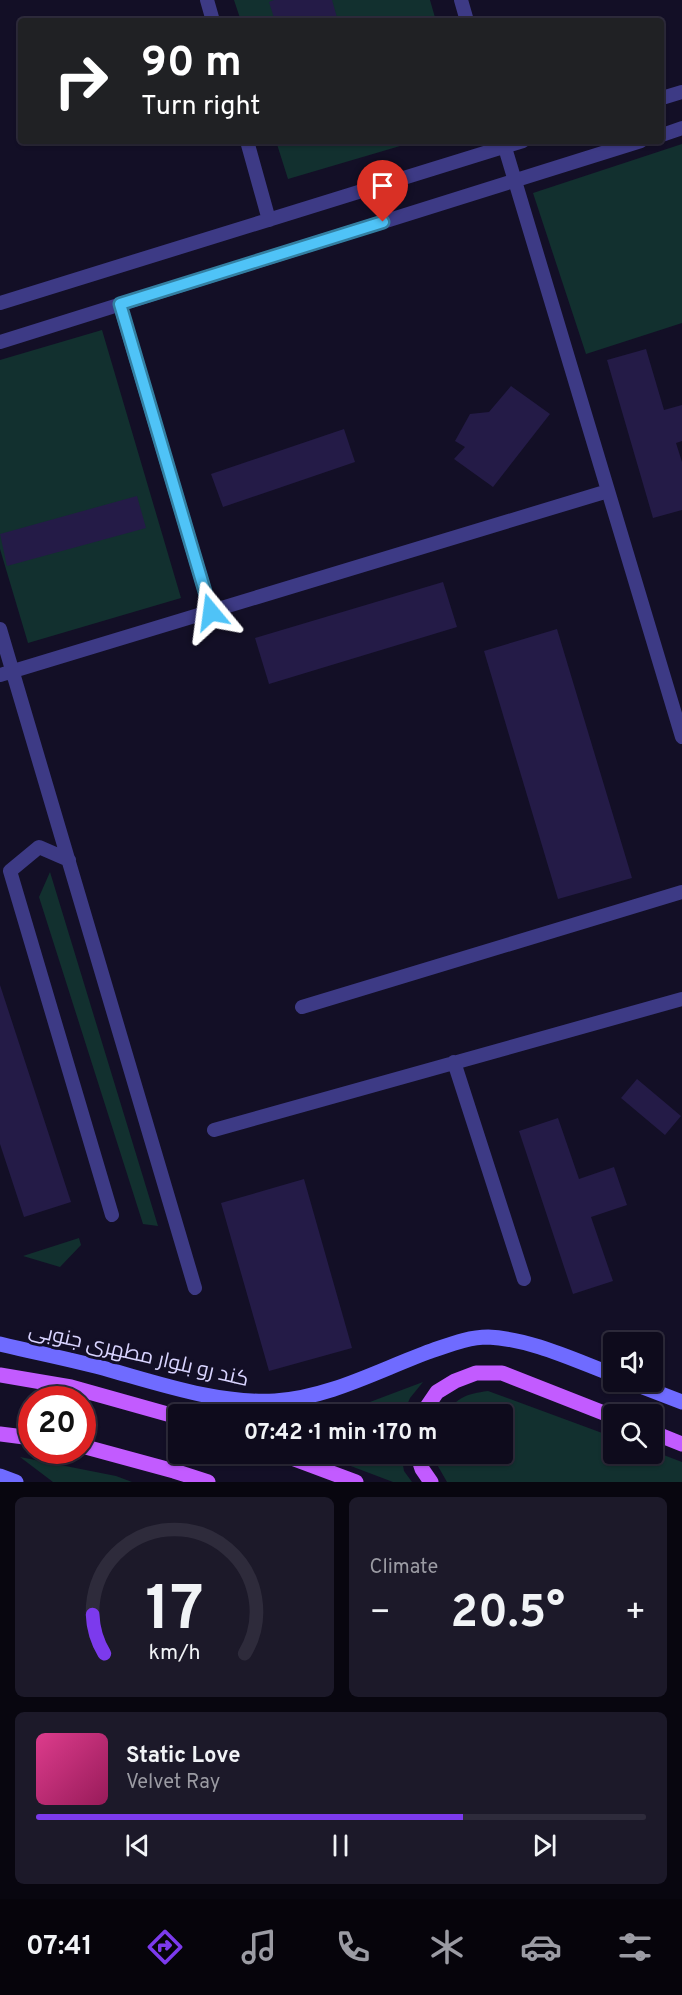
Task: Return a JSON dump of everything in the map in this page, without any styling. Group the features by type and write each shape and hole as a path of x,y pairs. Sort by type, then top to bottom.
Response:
{"main road":[{"name":"کند رو بلوار مطهری جنوبی","path":"0,1344 110,1370 149,1382 255,1402 279,1401 336,1388 462,1341 486,1337 512,1341 557,1353 603,1371"},
{"path":"429,1404 437,1392 455,1381 476,1373 502,1373 603,1413"},
{"path":"0,1375 71,1387 168,1414"},
{"path":"656,1392 682,1402"},
{"path":"0,1434 18,1436"},
{"path":"663,1436 682,1444"},
{"path":"96,1450 208,1482"},
{"path":"308,1464 356,1482"},
{"path":"420,1464 431,1482"},
{"path":"0,1476 16,1482"}],"lane":[{"path":"207,0 212,18"},
{"path":"461,0 466,18"},
{"path":"664,97 682,92"},
{"path":"664,134 682,128"},
{"path":"248,144 269,220"},
{"path":"0,303 504,144 682,737"},
{"path":"0,342 631,144"},
{"path":"120,304 211,612"},
{"path":"6,674 608,491"},
{"path":"0,628 6,674 69,860 195,1288"},
{"path":"69,860 39,847 10,871 112,1215"},
{"path":"302,1007 682,892"},
{"path":"214,1130 682,999"},
{"path":"454,1062 524,1280"}],"green space":[{"path":"234,0 430,0 435,18 240,18"},
{"path":"277,144 407,144 288,179"},
{"path":"682,144 682,323 586,354 533,193"},
{"path":"102,330 181,598 28,643 0,549 0,360"},
{"path":"50,872 158,1226 143,1224 39,897"},
{"path":"79,1238 81,1245 60,1267 23,1256"},
{"path":"423,1382 407,1404 365,1404"},
{"path":"488,1391 603,1433 603,1464 663,1464 663,1455 682,1462 682,1482 447,1482 437,1464 513,1464 513,1404 454,1404 474,1393"},
{"path":"29,1464 55,1464 116,1476 132,1482 53,1482"},
{"path":"345,1464 403,1464 404,1471 412,1482 393,1482"}],"building":[{"path":"274,0 332,0 337,18 274,18 269,2"},
{"path":"646,349 664,410 682,405 682,441 676,443 682,462 682,510 653,518 607,360"},
{"path":"511,386 550,414 493,487 454,459 465,447 455,441 470,414 489,412"},
{"path":"344,429 355,462 223,507 211,474"},
{"path":"137,496 146,528 7,566 0,534"},
{"path":"443,582 457,627 269,684 255,638"},
{"path":"557,629 632,878 558,899 484,651"},
{"path":"0,985 71,1202 24,1217 0,1144"},
{"path":"637,1079 681,1116 665,1135 621,1098"},
{"path":"558,1118 579,1179 614,1167 627,1205 591,1217 613,1281 573,1294 519,1131"},
{"path":"304,1179 352,1348 269,1371 221,1203"}],"route":[{"path":"211,612 120,304 383,222"}]}
